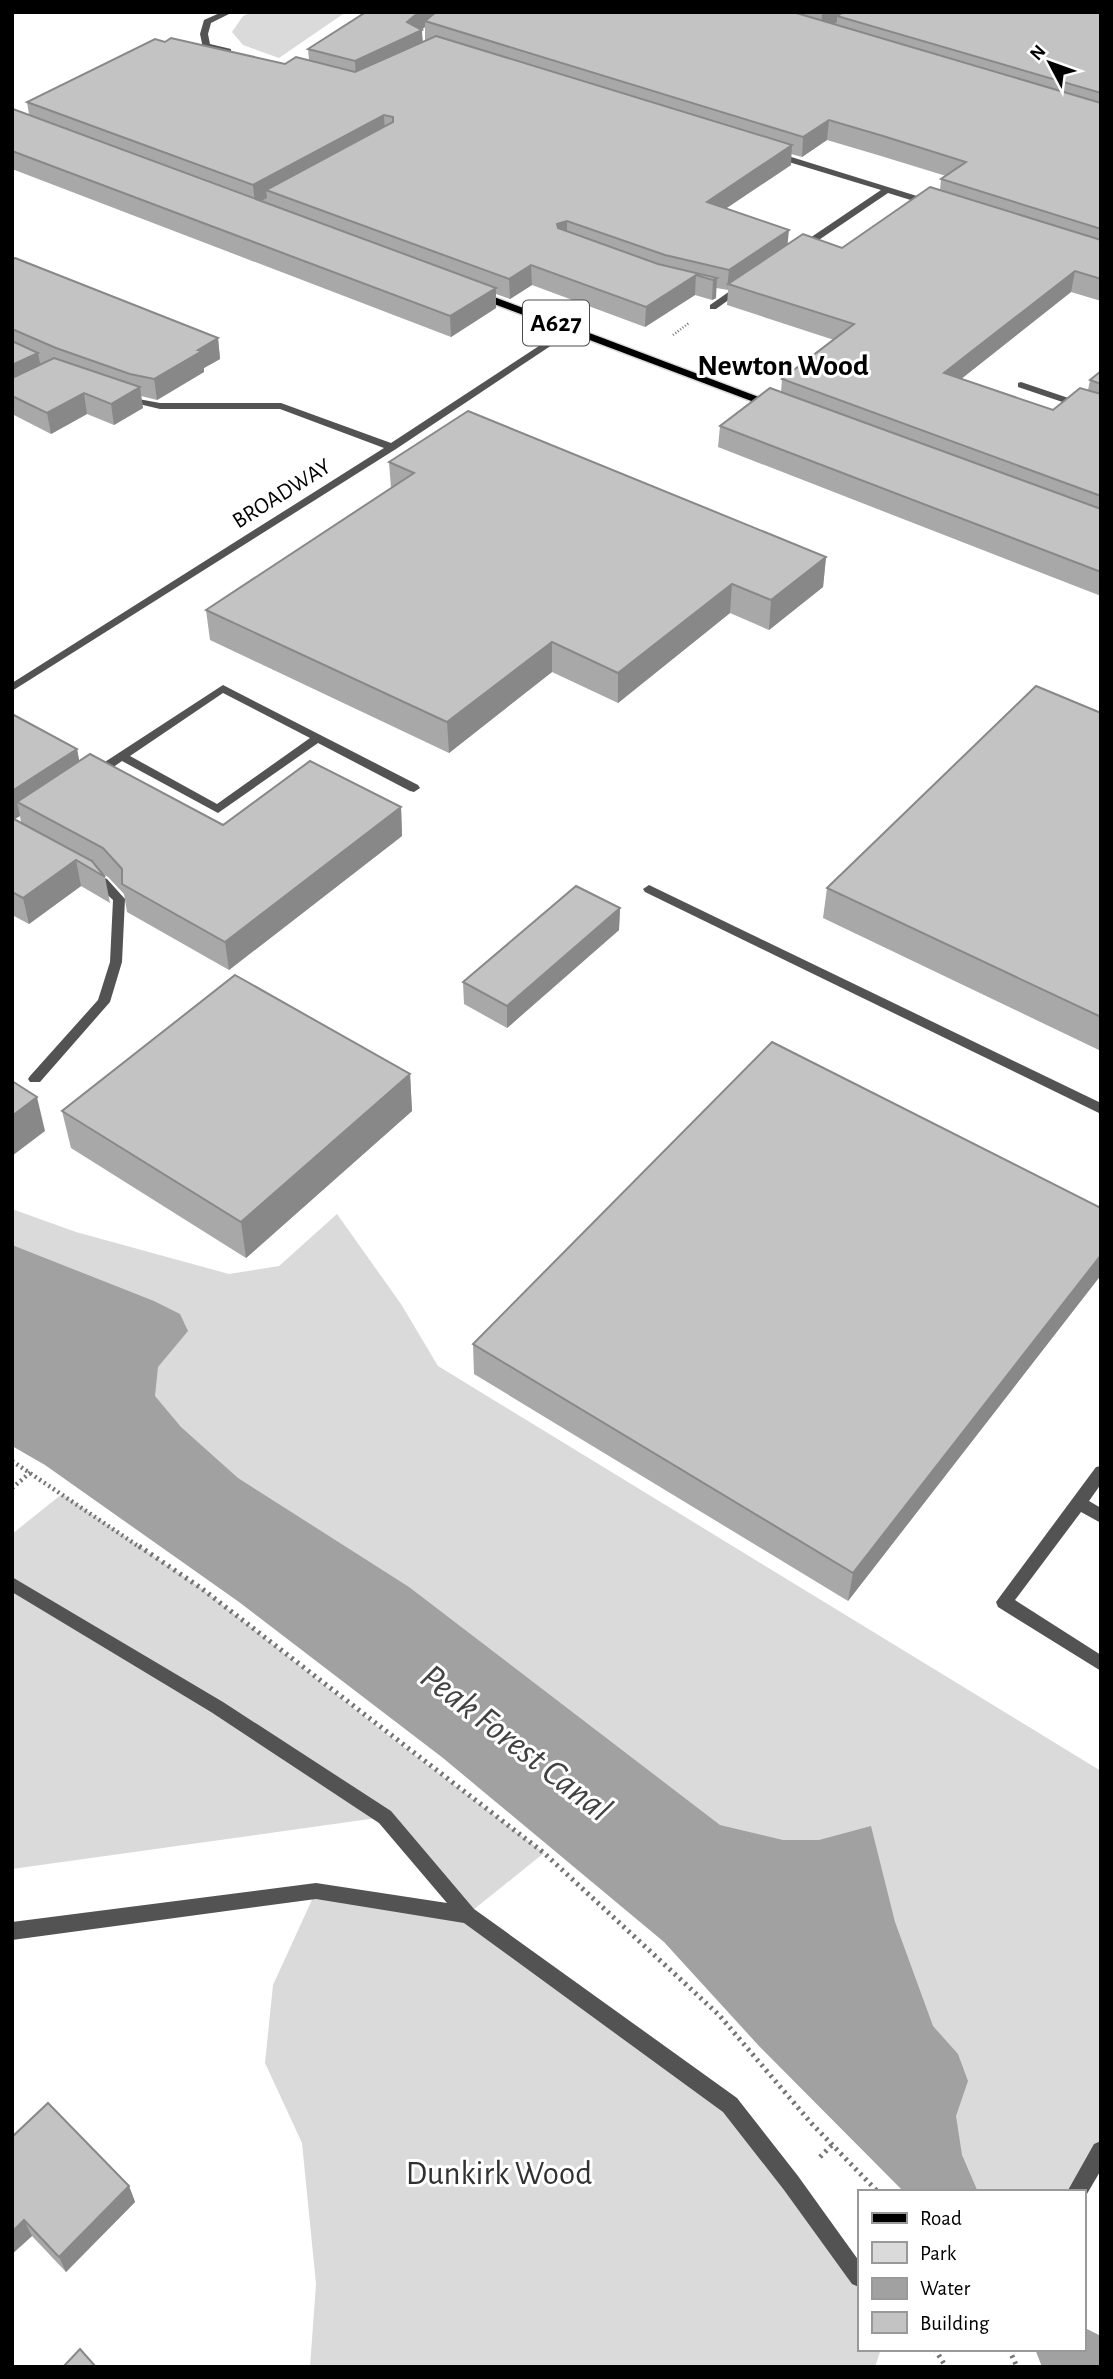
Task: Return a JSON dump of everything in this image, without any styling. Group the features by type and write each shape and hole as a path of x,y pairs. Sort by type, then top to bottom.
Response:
{"main road":[{"name":"A627","path":"457,286 787,410"}],"street":[{"path":"225,14 206,22 206,46 244,56"},
{"path":"768,153 940,207"},
{"path":"797,250 887,190"},
{"path":"713,307 751,281"},
{"path":"717,293 729,296"},
{"name":"BROADWAY","path":"12,688 392,447 571,329"},
{"path":"1021,385 1101,412"},
{"path":"110,391 160,406 281,406 392,447"},
{"path":"89,778 223,688 414,788"},
{"path":"122,756 218,809 317,738"},
{"path":"35,1079 104,1002 116,962 119,899 103,882 80,869"},
{"path":"649,889 1101,1108"},
{"path":"1101,1472 1004,1601 1101,1664"},
{"path":"1079,1502 1101,1516"},
{"path":"12,1584 217,1707 385,1816 467,1915 730,2105 858,2276"},
{"path":"12,1931 316,1891 467,1915"},
{"path":"1078,2190 1101,2151"}],"path":[{"path":"643,356 713,307"},
{"path":"12,1461 201,1588 544,1853 719,2015 812,2124 875,2190"},
{"path":"12,1488 31,1472"},
{"path":"935,2351 946,2367"},
{"path":"1010,2351 1017,2367"}],"green space":[{"path":"252,12 346,12 279,58 243,45 232,32 243,16"},
{"path":"12,1209 76,1232 229,1274 279,1266 337,1214 401,1304 438,1366 1101,1771 1101,2151 1078,2190 940,2190 844,2043 12,1377"},
{"name":"Dunkirk Wood","path":"62,1494 201,1588 544,1853 468,1914 730,2105 858,2276 858,2351 880,2351 875,2367 310,2367 316,2284 302,2143 265,2063 273,1985 316,1891 466,1915 384,1817 12,1869 12,1534"}],"water":[{"name":"Peak Forest Canal","path":"12,1245 154,1301 180,1314 188,1331 158,1367 155,1396 181,1427 238,1478 409,1587 720,1825 783,1840 819,1840 871,1826 895,1922 933,2026 958,2054 968,2081 956,2116 962,2155 977,2190 902,2190 759,2046 664,1942 443,1758 239,1602 45,1465 12,1446"},
{"path":"1085,2328 1101,2336 1101,2367 1042,2367 1036,2351 1085,2351"}],"building":[{"path":"366,12 419,12 407,22 422,30 355,61 308,49"},
{"path":"436,12 793,12 1101,103 1101,229 941,179 966,162 829,120 803,137 425,21"},
{"path":"844,12 1101,12 1101,93 837,16"},
{"path":"436,36 792,145 707,202 789,230 729,270 665,255 567,221 557,224 558,228 658,264 717,278 713,280 696,275 646,307 531,265 509,279 266,190 393,122 393,117 384,115 253,185 27,102 155,39 165,42 171,38 285,64 296,57 355,72"},
{"path":"12,109 496,288 450,316 12,151"},
{"path":"930,187 1101,240 1101,279 1075,271 944,373 1053,410 1080,388 1101,394 1101,496 782,379 854,324 728,284 803,234 842,248"},
{"path":"15,258 218,338 198,350 202,351 154,379 130,374 56,348 12,329 12,260"},
{"path":"12,341 38,353 12,365"},
{"path":"54,358 140,387 111,404 84,393 47,413 12,396 12,378"},
{"path":"1101,371 1101,384 1090,380"},
{"path":"770,388 1101,509 1101,572 720,426"},
{"path":"468,411 826,557 771,600 732,584 618,673 552,642 447,722 206,610 414,473 389,462"},
{"path":"1036,686 1101,713 1101,1017 827,888"},
{"path":"12,714 77,749 12,791"},
{"path":"90,754 223,825 310,761 401,807 225,942 122,884 122,869 103,848 17,802"},
{"path":"12,818 92,861 105,877 76,860 23,898 12,892"},
{"path":"576,886 620,908 507,1006 463,982"},
{"path":"235,975 410,1074 241,1222 62,1111"},
{"path":"772,1042 1101,1208 1101,1255 853,1573 473,1344"},
{"path":"12,1081 37,1097 12,1116"},
{"path":"48,2103 129,2186 59,2257 24,2220 12,2232 12,2137"},
{"path":"80,2349 96,2367 63,2367"}],"district":[{"name":"Newton Wood","path":"783,366"}]}
